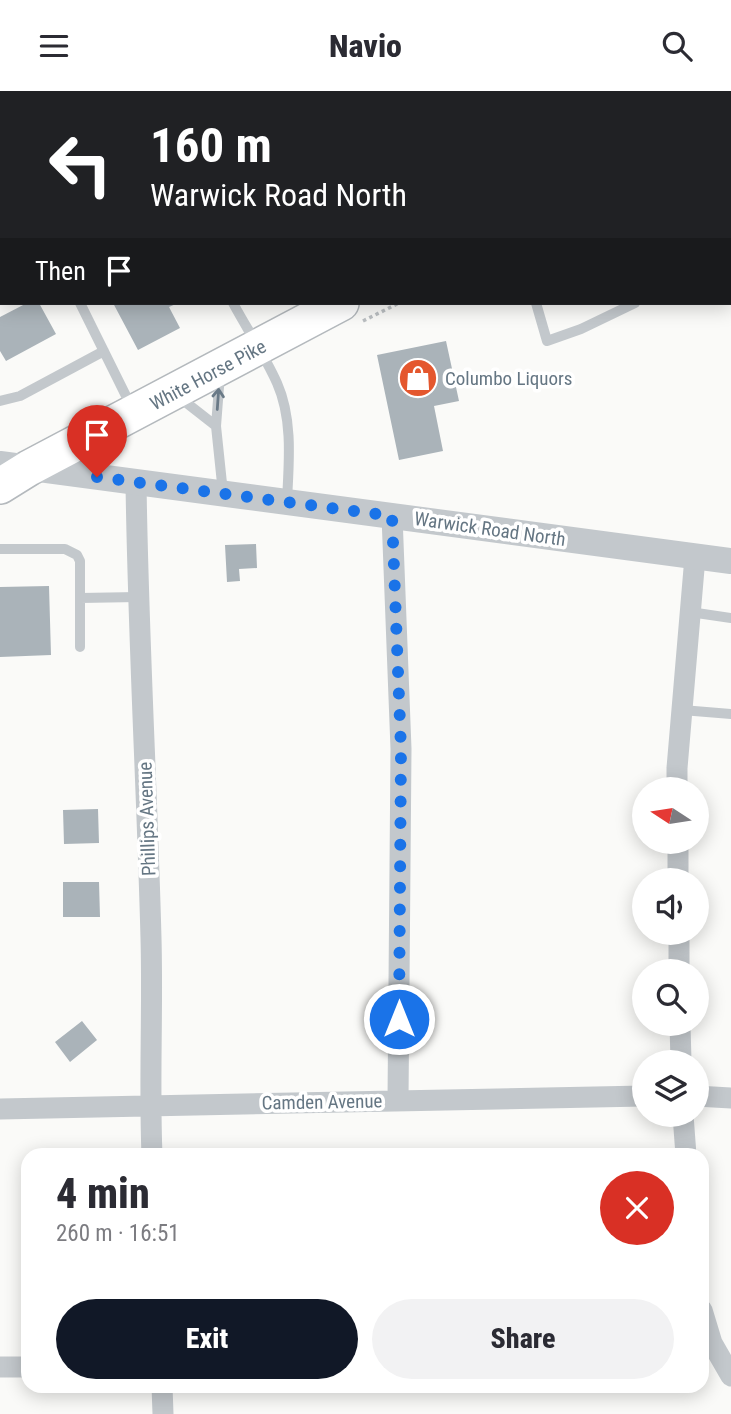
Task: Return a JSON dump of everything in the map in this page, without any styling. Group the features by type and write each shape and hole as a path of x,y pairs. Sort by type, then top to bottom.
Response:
{"highway":[{"name":"White Horse Pike","path":"0,486 15,466 135,414 337,305"}],"street":[{"name":"Warwick Road North","path":"15,466 731,561"},
{"name":"Phillips Avenue","path":"136,482 151,940 152,1148"},
{"path":"392,516 401,749 398,1100"},
{"path":"678,777 695,557"},
{"name":"Camden Avenue","path":"0,1109 632,1096"},
{"path":"709,1096 731,1097"},
{"path":"684,1127 685,1148"},
{"path":"709,1347 731,1376"},
{"path":"0,1367 21,1367"},
{"path":"162,1393 163,1414"}],"lane":[{"path":"81,305 135,414"},
{"path":"234,305 278,384 284,403 290,448 287,502"},
{"path":"537,305 547,341 581,329 631,305"},
{"path":"0,401 20,396 104,351"},
{"path":"220,368 216,426 223,494"},
{"path":"174,393 216,426"},
{"path":"0,549 73,551 80,561 80,647"},
{"path":"80,598 138,597"},
{"path":"690,612 731,618"},
{"path":"682,711 731,713"}],"building":[{"path":"23,305 40,305 56,334 6,361 0,351 0,317"},
{"path":"114,305 174,305 169,307 180,328 138,350"},
{"name":"Columbo Liquors","path":"446,341 459,401 434,406 443,451 399,460 377,355"},
{"path":"256,544 257,568 239,569 240,581 227,582 225,545"},
{"path":"49,586 51,655 0,657 0,587"},
{"path":"98,809 99,843 64,844 63,810"},
{"path":"63,882 99,882 100,917 63,917"},
{"path":"82,1021 97,1040 70,1062 55,1042"}],"place":[{"name":"Columbo Liquors","path":"418,378"}],"route":[{"path":"97,477 392,516 401,749 399,1019"}]}
